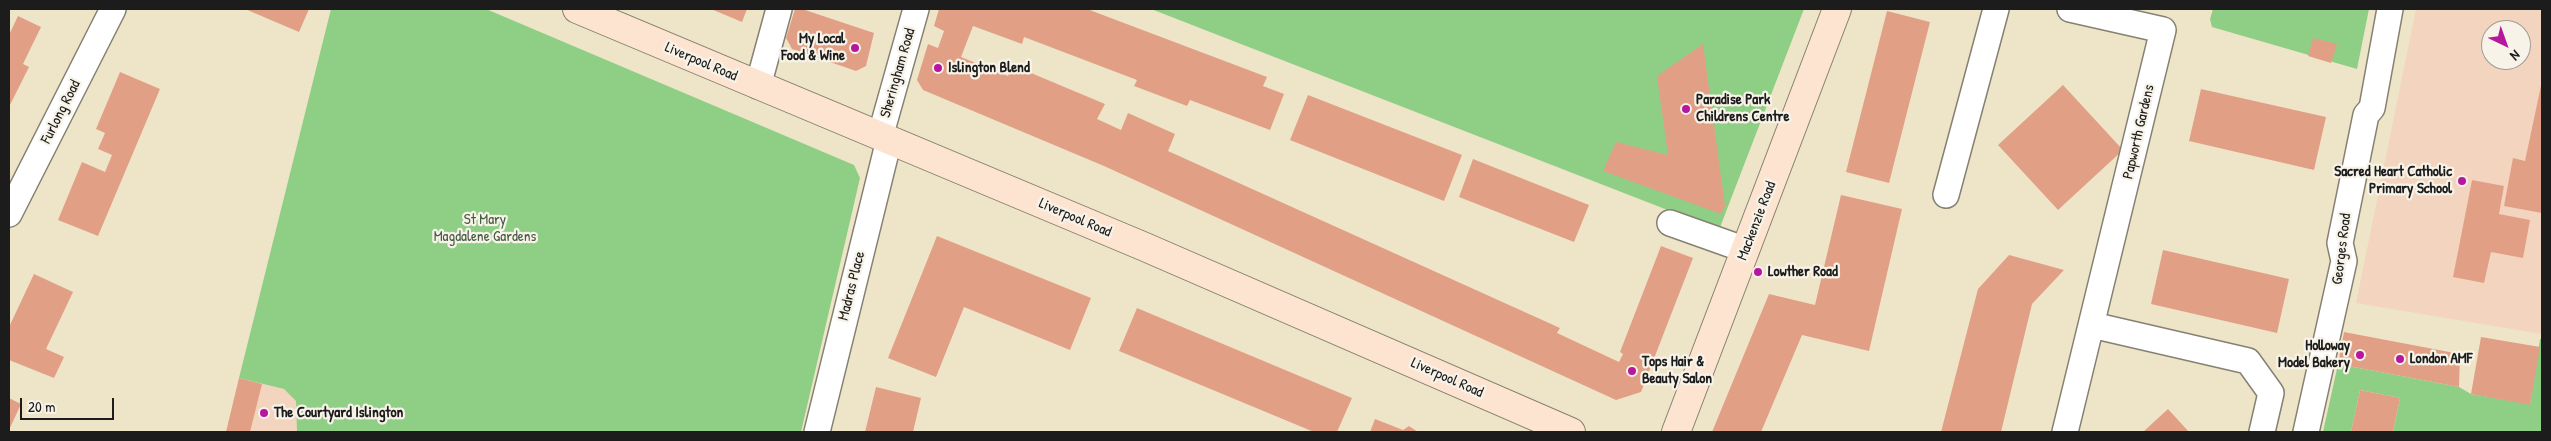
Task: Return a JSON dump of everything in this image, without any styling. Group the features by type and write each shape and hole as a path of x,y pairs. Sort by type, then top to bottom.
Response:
{"main road":[{"name":"Liverpool Road","path":"577,9 1102,229 1570,432"},
{"name":"Mackenzie Road","path":"1676,432 1837,9"}],"street":[{"name":"Furlong Road","path":"9,214 113,9"},
{"path":"758,86 779,9"},
{"name":"Sheringham Road","path":"885,139 916,9"},
{"path":"1946,195 1996,9"},
{"name":"Papworth Gardens","path":"2070,9 2163,30 2089,336"},
{"name":"Georges Road","path":"2306,432 2344,261 2340,242 2341,234 2366,115 2372,108 2390,9"},
{"name":"Madras Place","path":"817,432 885,139"},
{"path":"1670,223 1746,250"},
{"path":"2065,432 2089,336 2248,361 2271,393 2262,432"}],"shaded area":[{"name":"Sacred Heart Catholic Primary School","path":"2416,9 2542,9 2542,334 2356,303"},
{"name":"The Courtyard Islington","path":"239,378 284,389 296,401 297,432 226,432"}],"green space":[{"name":"St Mary Magdalene Gardens","path":"331,9 486,9 854,165 860,178 801,432 297,432 296,401 284,389 239,378"},
{"path":"1151,9 1804,9 1719,230"},
{"path":"2213,9 2369,9 2357,69 2212,27 2210,19"},
{"path":"2540,339 2542,339 2542,432 2393,432 2400,398 2360,390 2351,432 2323,432 2338,364 2459,387 2471,394 2530,404"}],"building":[{"path":"245,9 309,9 299,32"},
{"path":"711,9 747,9 742,22"},
{"path":"795,9 802,9 874,33 866,66 856,71 792,49 786,38"},
{"path":"939,9 1087,9 1267,77 1263,86 1284,94 1270,130 1190,100 1187,106 1134,86 1137,80 1024,37 1022,44 973,26 961,57 1008,76 1012,65 1105,104 1097,119 1121,130 1128,113 1175,134 1168,151 1560,328 1557,333 1619,362 1623,354 1620,352 1661,246 1693,258 1641,392 1616,400 1104,166 923,90 917,80 928,44 938,48 944,31 934,26"},
{"path":"1887,11 1930,22 1889,183 1846,172"},
{"path":"18,16 41,27 23,64 29,67 9,107 9,35"},
{"path":"2313,38 2337,44 2331,63 2308,56"},
{"name":"Paradise Park Childrens Centre","path":"1703,44 1725,206 1721,214 1603,171 1616,142 1668,155 1657,76"},
{"path":"120,72 160,89 98,236 58,220 82,162 105,172 112,155 98,149 105,133 96,129"},
{"path":"2542,81 2542,213 2504,206 2513,158 2525,161"},
{"path":"2063,85 2123,150 2058,210 1998,145"},
{"path":"2201,89 2326,117 2314,170 2189,141"},
{"path":"1308,95 1462,155 1444,201 1290,140"},
{"path":"1473,159 1589,205 1574,242 1459,197"},
{"path":"2472,180 2504,186 2499,214 2530,220 2523,258 2491,252 2484,283 2453,277"},
{"path":"1841,195 1902,209 1869,351 1802,335 1761,432 1712,432 1769,294 1815,305"},
{"path":"937,236 1091,298 1070,350 964,307 936,377 888,358"},
{"path":"2163,250 2289,279 2277,333 2151,304"},
{"path":"2009,255 2064,270 2032,304 2001,432 1941,432 1978,289"},
{"path":"34,274 73,292 46,349 64,357 54,378 9,360 9,327"},
{"path":"1137,308 1352,398 1337,432 1314,432 1119,351"},
{"name":"London AMF","path":"2344,332 2460,354 2459,387 2338,364"},
{"path":"2481,337 2540,347 2530,405 2471,394"},
{"path":"239,378 262,384 250,432 226,432"},
{"path":"876,387 921,398 913,432 865,432"},
{"path":"2360,390 2400,398 2393,432 2351,432"},
{"path":"9,398 21,404 9,430"},
{"path":"2168,409 2189,432 2143,432"},
{"path":"1375,419 1403,430 1409,426 1418,432 1370,432"}],"place":[{"name":"My Local Food & Wine","path":"855,48"},
{"name":"Islington Blend","path":"938,68"},
{"name":"Paradise Park Childrens Centre","path":"1686,109"},
{"name":"Sacred Heart Catholic Primary School","path":"2462,181"},
{"name":"Lowther Road","path":"1758,272"},
{"name":"Holloway Model Bakery","path":"2360,355"},
{"name":"London AMF","path":"2400,359"},
{"name":"Tops Hair & Beauty Salon","path":"1632,371"},
{"name":"The Courtyard Islington","path":"264,413"}]}
